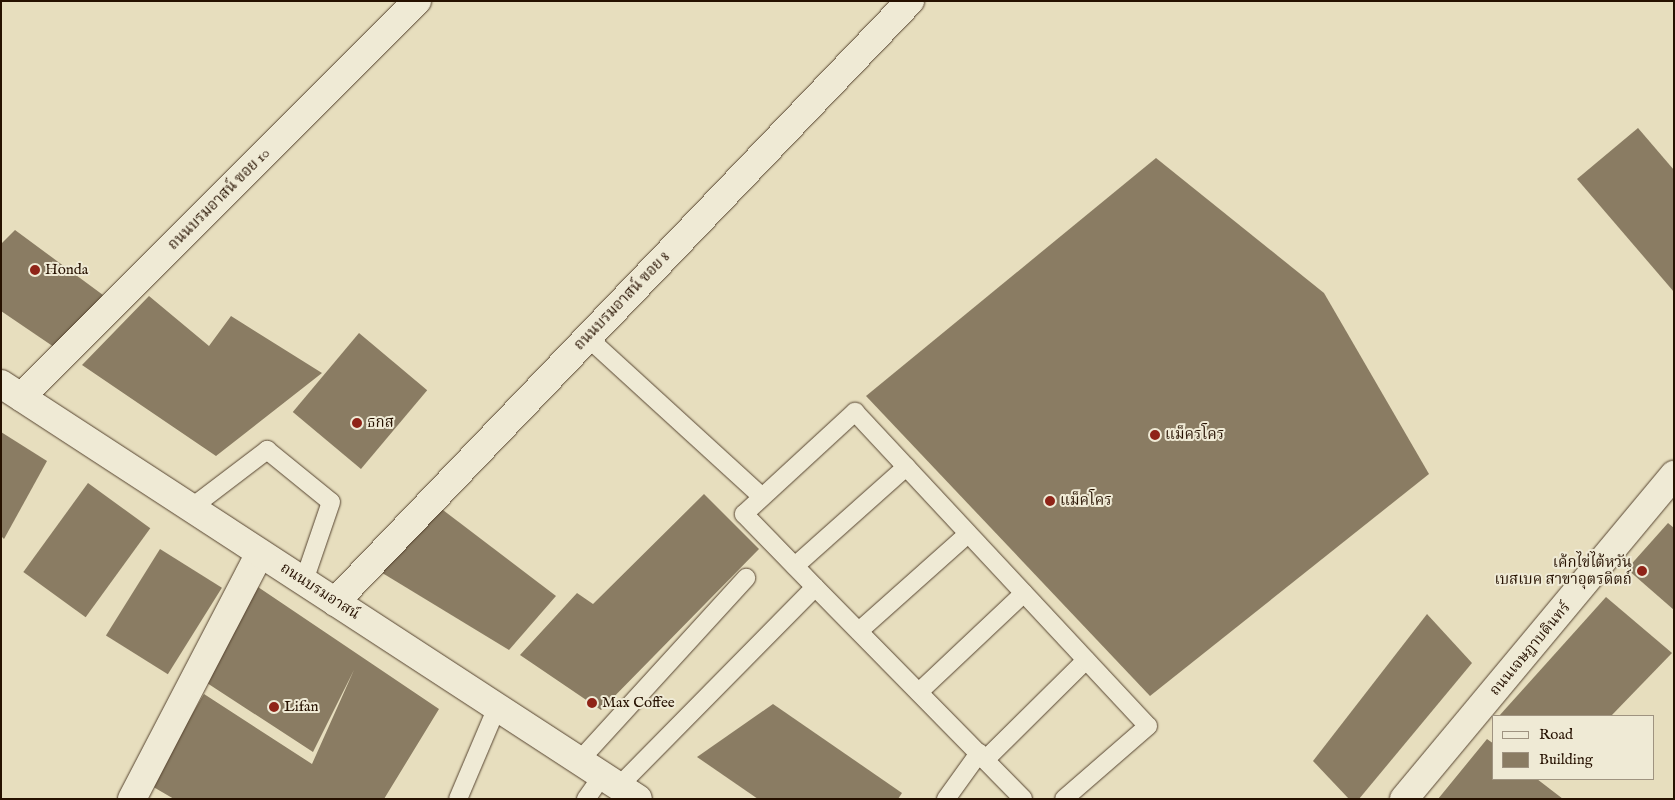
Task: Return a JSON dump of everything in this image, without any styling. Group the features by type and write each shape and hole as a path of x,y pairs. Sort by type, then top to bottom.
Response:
{"street":[{"name":"ถนนบรมอาสน์ ฃอย 10","path":"11,390 417,1"},
{"name":"ถนนบรมอาสน์ ฃอย 8","path":"335,602 910,1"},
{"name":"ถนนบรมอาสน์","path":"11,390 620,787"},
{"name":"ถนนเจษฎาบดินทร์","path":"1404,799 1674,476"},
{"path":"132,799 260,552"}],"lane":[{"path":"587,337 762,497"},
{"path":"1024,799 744,514 855,412 1148,726 1064,799"},
{"path":"191,508 267,450 331,502 304,581"},
{"path":"795,566 906,467"},
{"path":"859,631 968,534"},
{"path":"579,761 746,578"},
{"path":"586,799 620,787 815,587"},
{"path":"919,692 1024,593"},
{"path":"946,799 982,756 1086,660"},
{"path":"458,799 497,707"}],"building":[{"path":"1638,128 1674,170 1674,292 1577,179"},
{"name":"แม็ครโคร","path":"1156,158 1324,293 1429,474 1150,696 866,396"},
{"name":"Honda","path":"15,230 103,295 54,347 1,311 1,244"},
{"path":"149,296 209,346 231,316 322,373 216,456 82,365"},
{"path":"359,333 427,390 361,469 293,412"},
{"path":"1,432 47,461 4,539 1,536"},
{"path":"88,483 150,528 86,617 23,572"},
{"path":"704,494 759,549 601,710 520,655 577,593 593,604"},
{"path":"439,507 556,596 509,650 379,571"},
{"path":"1668,523 1674,528 1674,610 1627,569"},
{"path":"160,549 222,588 168,674 106,636"},
{"path":"258,587 439,709 384,799 174,799 150,785 204,694 312,764 354,670 313,752 207,683"},
{"path":"1606,597 1672,653 1612,715 1500,715"},
{"path":"1427,614 1472,663 1359,799 1349,799 1313,761"},
{"path":"773,704 902,793 898,799 758,799 697,757"},
{"path":"1487,739 1492,743 1492,780 1538,780 1563,799 1438,799"}],"place":[{"name":"Honda","path":"35,270"},
{"name":"ธกส","path":"357,423"},
{"name":"แม็ครโคร","path":"1155,435"},
{"name":"แม็คโคร","path":"1050,501"},
{"name":"เค้กไข่ไต้หวัน เบสเบค สาขาอุตรดิตถ์","path":"1642,571"},
{"name":"Max Coffee","path":"592,703"},
{"name":"Lifan","path":"274,707"}]}
